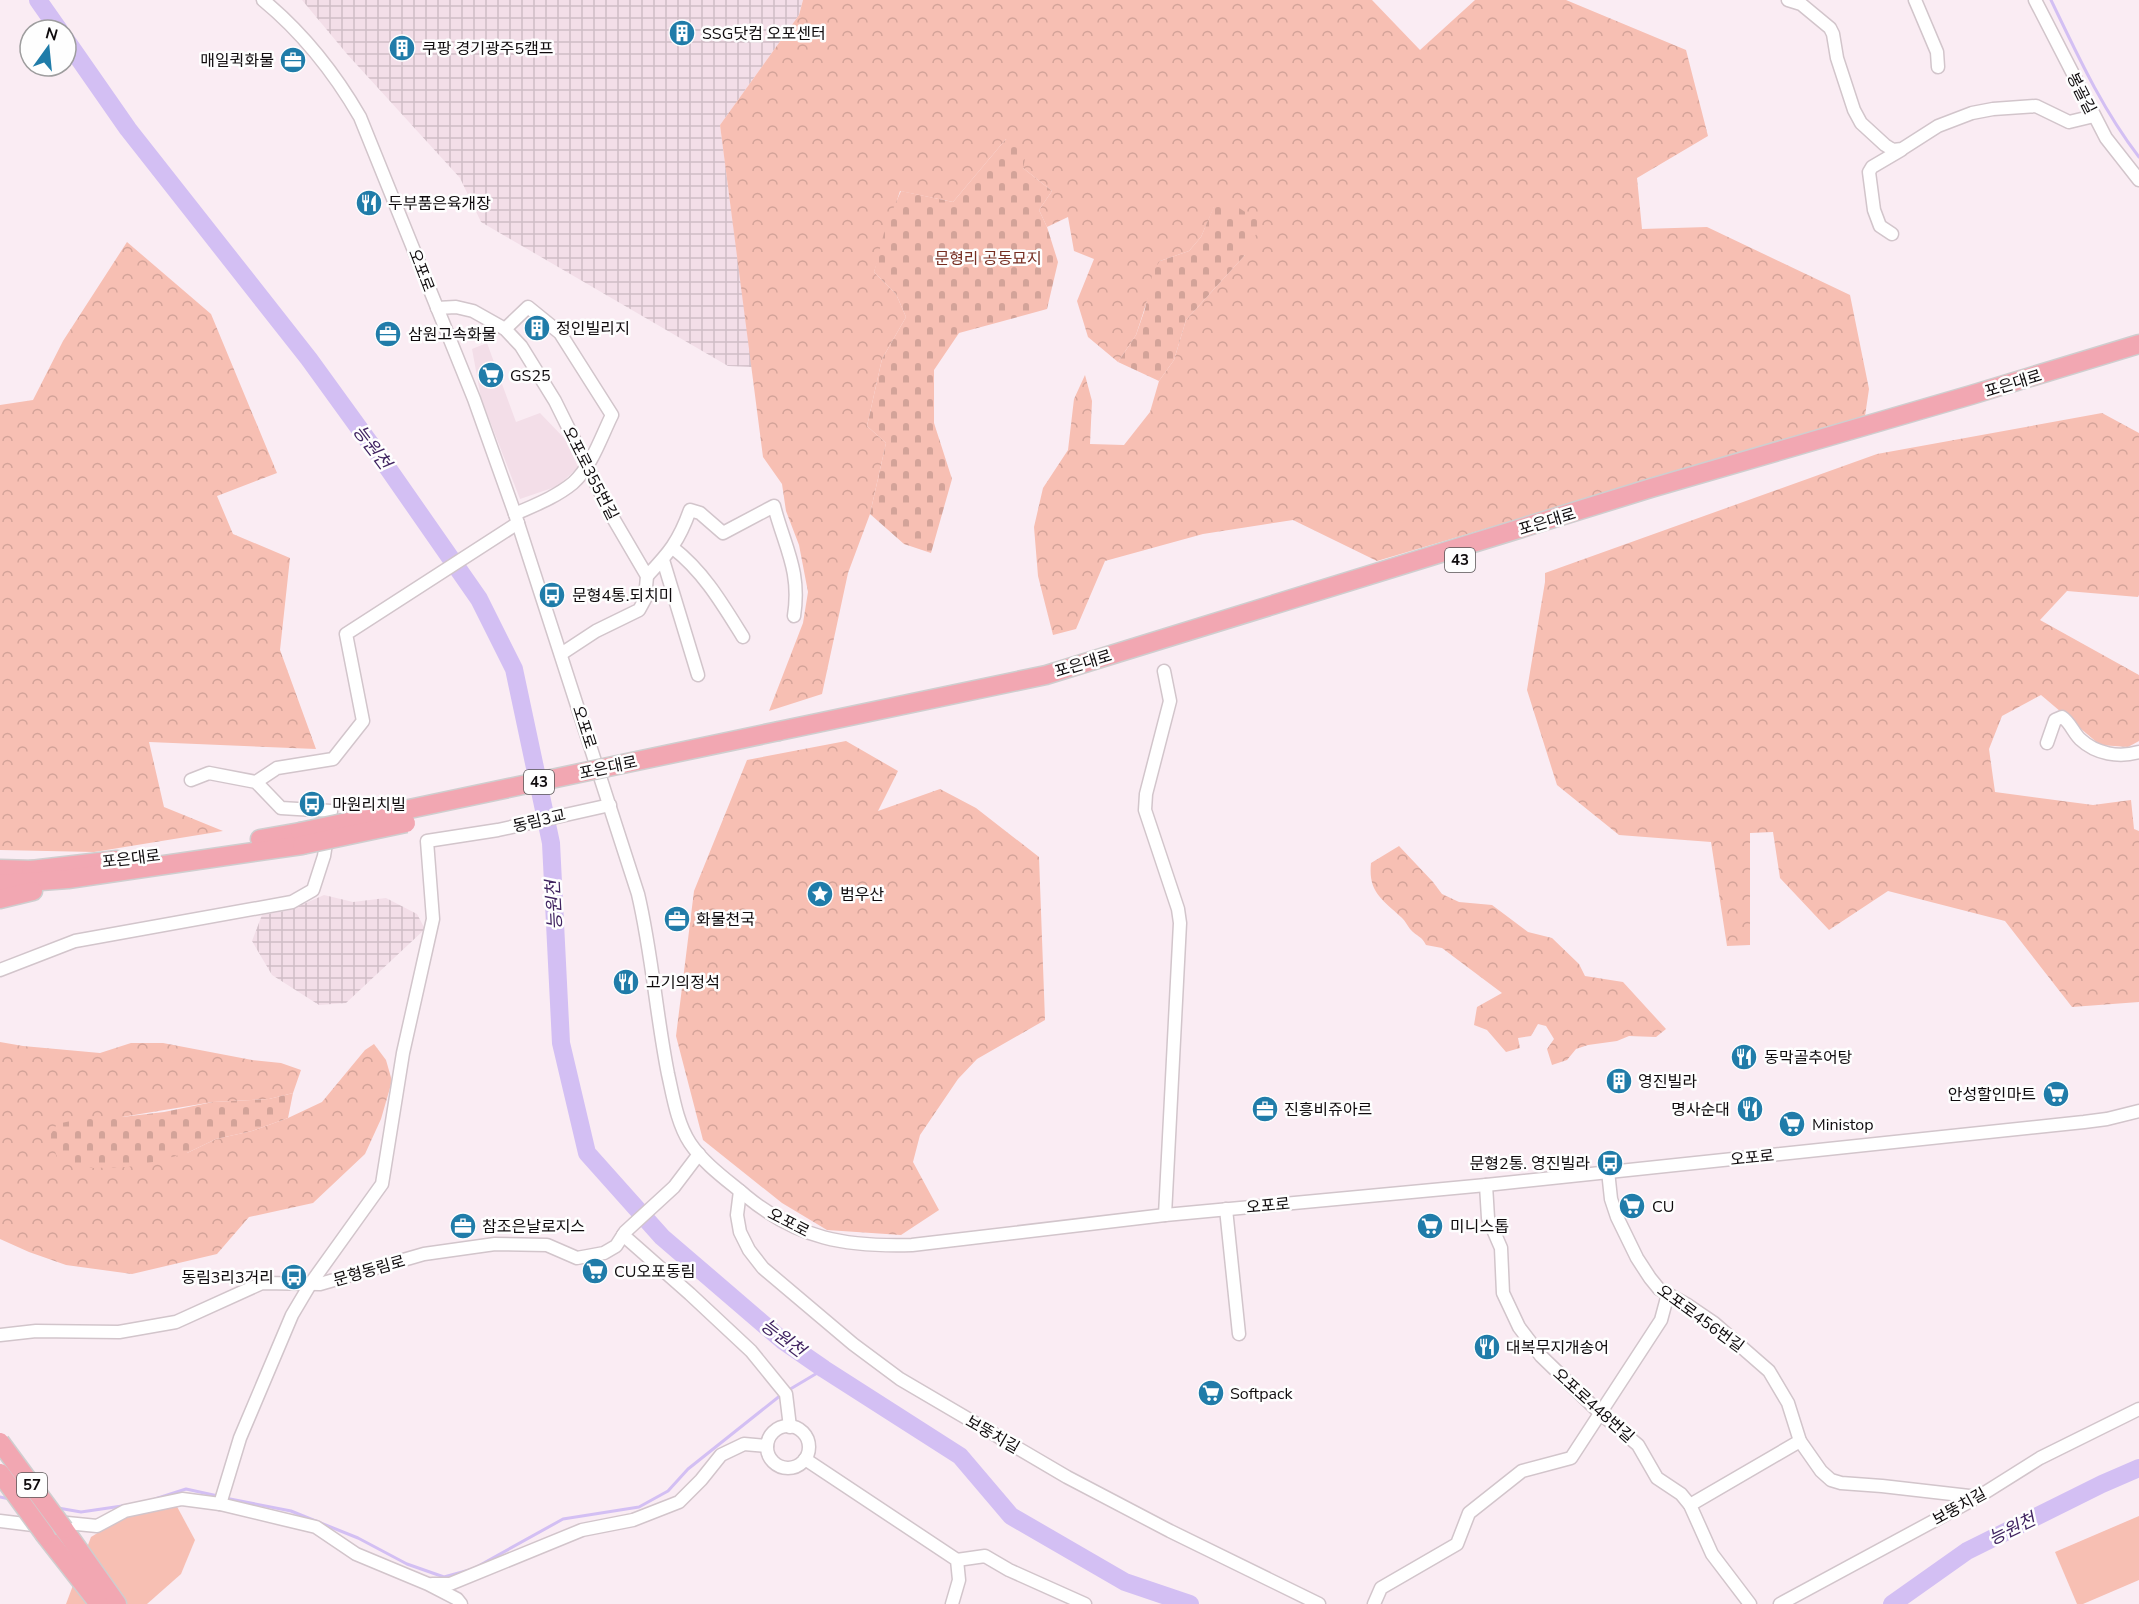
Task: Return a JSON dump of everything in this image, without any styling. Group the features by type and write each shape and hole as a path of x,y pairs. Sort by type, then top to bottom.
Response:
{"highway":[{"name":"포은대로","path":"0,884 68,879 172,865 779,736 945,708 1077,676 2137,350"},
{"name":"포은대로","path":"0,870 34,870 301,839"},
{"path":"0,899 14,894 172,865"},
{"name":"57","path":"0,1442 117,1604"},
{"name":"57","path":"0,1473 99,1604"}],"street":[{"name":"오포로","path":"262,0 318,54 360,117 474,399 517,519 635,885 645,923 664,1055 676,1109 689,1142 740,1191 780,1221 826,1240 883,1246 912,1245 1165,1215 1486,1185 2084,1122 2139,1111"},
{"path":"1788,0 1801,4 1830,28 1851,99 1861,123 1885,145 1893,150 1902,149"},
{"path":"1915,0 1937,52 1938,67"},
{"name":"봉골길","path":"2035,0 2094,116 2116,153 2139,180"},
{"path":"1892,234 1880,226 1874,210 1869,172 1872,167 1938,126 1972,113 2036,106 2069,122 2094,116"},
{"name":"오포로355번길","path":"436,308 456,307 473,311 505,329 521,346 555,401 613,518 647,576"},
{"path":"256,782 277,768 333,759 363,721 346,634 485,544 517,519 573,482 587,466 612,415 560,333 528,307 505,329"},
{"path":"561,654 596,631 639,610 645,599 647,576 673,548 690,510 700,513 723,533 774,506 797,580 794,616"},
{"path":"673,548 689,560 714,591 743,637"},
{"path":"663,560 698,675"},
{"path":"1164,671 1170,701 1146,794 1145,810 1178,909 1180,923 1165,1215"},
{"path":"2047,743 2055,720 2061,717 2066,720 2081,740 2095,749 2122,755 2139,752"},
{"path":"0,970 75,940 292,902 313,890 324,856 331,811 281,808 256,782 208,773 191,780"},
{"name":"동림3교","path":"311,1283 382,1184 404,1053 434,920 427,841 498,830 610,805"},
{"name":"문형동림로","path":"0,1335 36,1331 119,1332 177,1322 262,1282 320,1284 424,1254 495,1244 547,1245 577,1258 604,1253 615,1246 624,1233 674,1187 699,1154"},
{"name":"오포로456번길","path":"1608,1171 1611,1199 1623,1232 1650,1278 1659,1289 1714,1323 1770,1371 1788,1403 1800,1441 1821,1471 1841,1483 1978,1497"},
{"name":"오포로448번길","path":"1486,1185 1488,1218 1501,1248 1503,1293 1508,1308 1519,1327 1541,1356 1600,1414 1638,1445 1657,1479 1681,1494 1690,1505 1712,1554 1750,1604"},
{"name":"보뚱치길","path":"740,1191 737,1215 740,1232 748,1250 763,1268 853,1344 900,1379 1076,1482 1319,1604"},
{"path":"1226,1209 1239,1334"},
{"path":"624,1233 751,1351 786,1394 790,1427"},
{"path":"220,1504 244,1428 291,1315 311,1283"},
{"path":"1374,1604 1381,1588 1457,1544 1469,1513 1522,1472 1571,1458 1661,1320 1668,1294"},
{"name":"보뚱치길","path":"1780,1604 1978,1497 2040,1458 2139,1410"},
{"path":"783,1426 790,1427 797,1428 807,1438 805,1459 794,1466 781,1467 771,1459 767,1446 768,1440 776,1430 783,1426"},
{"path":"1690,1505 1800,1441"},
{"path":"428,1584 450,1584 582,1530 633,1520 679,1502 721,1455 744,1444 767,1446"},
{"path":"805,1459 957,1560 985,1556 1009,1570 1085,1604"},
{"path":"0,1521 33,1525 50,1521 97,1526 126,1511 182,1499 220,1504 316,1527 356,1554 428,1584 457,1599 461,1604"},
{"path":"952,1604 959,1580 957,1560"}],"shaded area":[{"path":"302,0 803,0 799,15 720,125 752,367 728,366 481,222 460,178 347,54"},
{"path":"487,343 516,422 540,413 565,439 578,467 558,486 520,499 481,398 472,349"},
{"path":"324,895 353,902 386,898 417,914 425,929 346,1003 319,1005 272,975 252,941 262,915 290,910"}],"green space":[{"path":"803,0 1372,0 1420,50 1475,0 1566,0 1686,50 1708,136 1637,178 1642,229 1707,227 1850,295 1869,389 1865,416 1377,561 1293,520 1203,534 1105,561 1076,629 1053,635 1038,576 1034,527 1043,488 1068,450 1074,399 1085,375 1092,401 1090,444 1124,445 1150,412 1159,381 1174,360 1186,320 1245,255 1214,207 1201,237 1189,251 1160,261 1136,335 1118,362 1088,337 1077,301 1094,259 1074,251 1068,217 1047,227 1039,210 1052,191 1023,168 1006,139 953,202 900,191 874,272 896,294 906,317 882,359 867,426 886,443 870,514 848,573 822,694 769,711 803,623 808,592 799,545 786,511 782,484 763,457 720,125 799,15"},
{"name":"문형리 공동묘지","path":"1006,139 1028,146 1023,168 1052,191 1039,210 1058,262 1047,309 959,333 934,370 934,423 952,479 931,553 904,544 870,514 886,443 867,426 882,359 906,317 896,294 874,272 886,225 901,191 953,202"},
{"path":"1214,206 1236,206 1262,223 1245,255 1186,320 1174,360 1159,381 1118,362 1136,335 1145,309 1153,271 1160,261 1189,251 1201,237"},
{"path":"127,242 211,314 277,473 217,496 233,534 290,558 280,650 316,749 149,742 164,807 223,831 94,852 0,850 0,405 33,400 63,341"},
{"path":"2102,413 2139,433 2139,595 2138,597 2067,591 2040,620 2139,675 2139,741 2128,747 2100,745 2041,695 2002,716 1989,749 1995,792 2093,805 2131,800 2134,829 2139,831 2139,1002 2072,1007 2005,921 1888,891 1829,930 1780,878 1773,832 1750,833 1750,945 1727,946 1711,842 1619,835 1557,785 1527,690 1545,573 1877,454"},
{"path":"846,741 898,771 878,811 940,789 976,808 1039,857 1045,1020 977,1059 958,1079 920,1135 913,1162 939,1210 901,1235 827,1230 782,1203 703,1140 676,1036 694,891 747,760"},
{"path":"1399,846 1442,894 1459,902 1492,905 1528,932 1552,938 1579,964 1585,976 1623,982 1666,1029 1656,1037 1629,1036 1617,1041 1588,1045 1576,1049 1567,1060 1552,1065 1547,1049 1554,1039 1546,1026 1538,1024 1531,1036 1518,1038 1520,1048 1506,1052 1487,1030 1474,1025 1477,1007 1502,993 1442,948 1426,945 1382,900 1374,888 1371,863"},
{"path":"0,1042 100,1053 131,1043 163,1043 252,1060 281,1063 301,1070 293,1093 269,1099 213,1102 122,1117 89,1117 187,1153 216,1139 252,1131 288,1118 322,1102 365,1050 374,1044 386,1060 392,1081 381,1119 365,1154 313,1203 249,1217 217,1254 132,1274 66,1265 0,1239"},
{"path":"293,1093 288,1118 252,1131 216,1139 187,1153 128,1167 93,1168 58,1159 49,1137 57,1124 89,1117 122,1117 164,1112 213,1102 269,1099"},
{"path":"174,1501 195,1540 181,1574 147,1604 66,1604 91,1537 122,1518"},
{"path":"2139,1516 2139,1580 2083,1604 2077,1604 2055,1552"}],"waterway":[{"name":"능원천","path":"38,0 51,18"},
{"path":"2051,0 2113,120 2139,157"},
{"name":"능원천","path":"78,57 128,129 309,359 385,464 479,599 514,669 551,843 561,1043 587,1153 662,1237 782,1340 960,1456 1011,1516 1125,1582 1190,1604"},
{"path":"787,1391 824,1369"},
{"path":"225,1498 291,1511 358,1538 407,1564 444,1577 473,1569 563,1519 639,1507 668,1491 688,1469 781,1395"},
{"name":"능원천","path":"1892,1604 1967,1551 2139,1468"},
{"path":"155,1499 186,1489 218,1496"},
{"path":"0,1497 10,1499"},
{"path":"58,1508 81,1512 122,1506"}],"place":[{"name":"SSG닷컴 오포센터","path":"682,33"},
{"name":"쿠팡 경기광주5캠프","path":"402,48"},
{"name":"매일퀵화물","path":"293,60"},
{"name":"두부품은육개장","path":"369,203"},
{"name":"정인빌리지","path":"537,328"},
{"name":"삼원고속화물","path":"388,334"},
{"name":"GS25","path":"491,375"},
{"name":"문형4통.되치미","path":"552,595"},
{"name":"마원리치빌","path":"312,804"},
{"name":"범우산","path":"820,894"},
{"name":"화물천국","path":"677,919"},
{"name":"고기의정석","path":"626,982"},
{"name":"동막골추어탕","path":"1744,1057"},
{"name":"영진빌라","path":"1619,1081"},
{"name":"안성할인마트","path":"2056,1094"},
{"name":"진흥비쥬아르","path":"1265,1109"},
{"name":"명사순대","path":"1750,1109"},
{"name":"Ministop","path":"1792,1124"},
{"name":"문형2통. 영진빌라","path":"1610,1163"},
{"name":"CU","path":"1632,1206"},
{"name":"참조은날로지스","path":"463,1226"},
{"name":"미니스톱","path":"1430,1226"},
{"name":"CU오포동림","path":"595,1271"},
{"name":"동림3리3거리","path":"294,1277"},
{"name":"대복무지개송어","path":"1487,1347"},
{"name":"Softpack","path":"1211,1393"}]}
